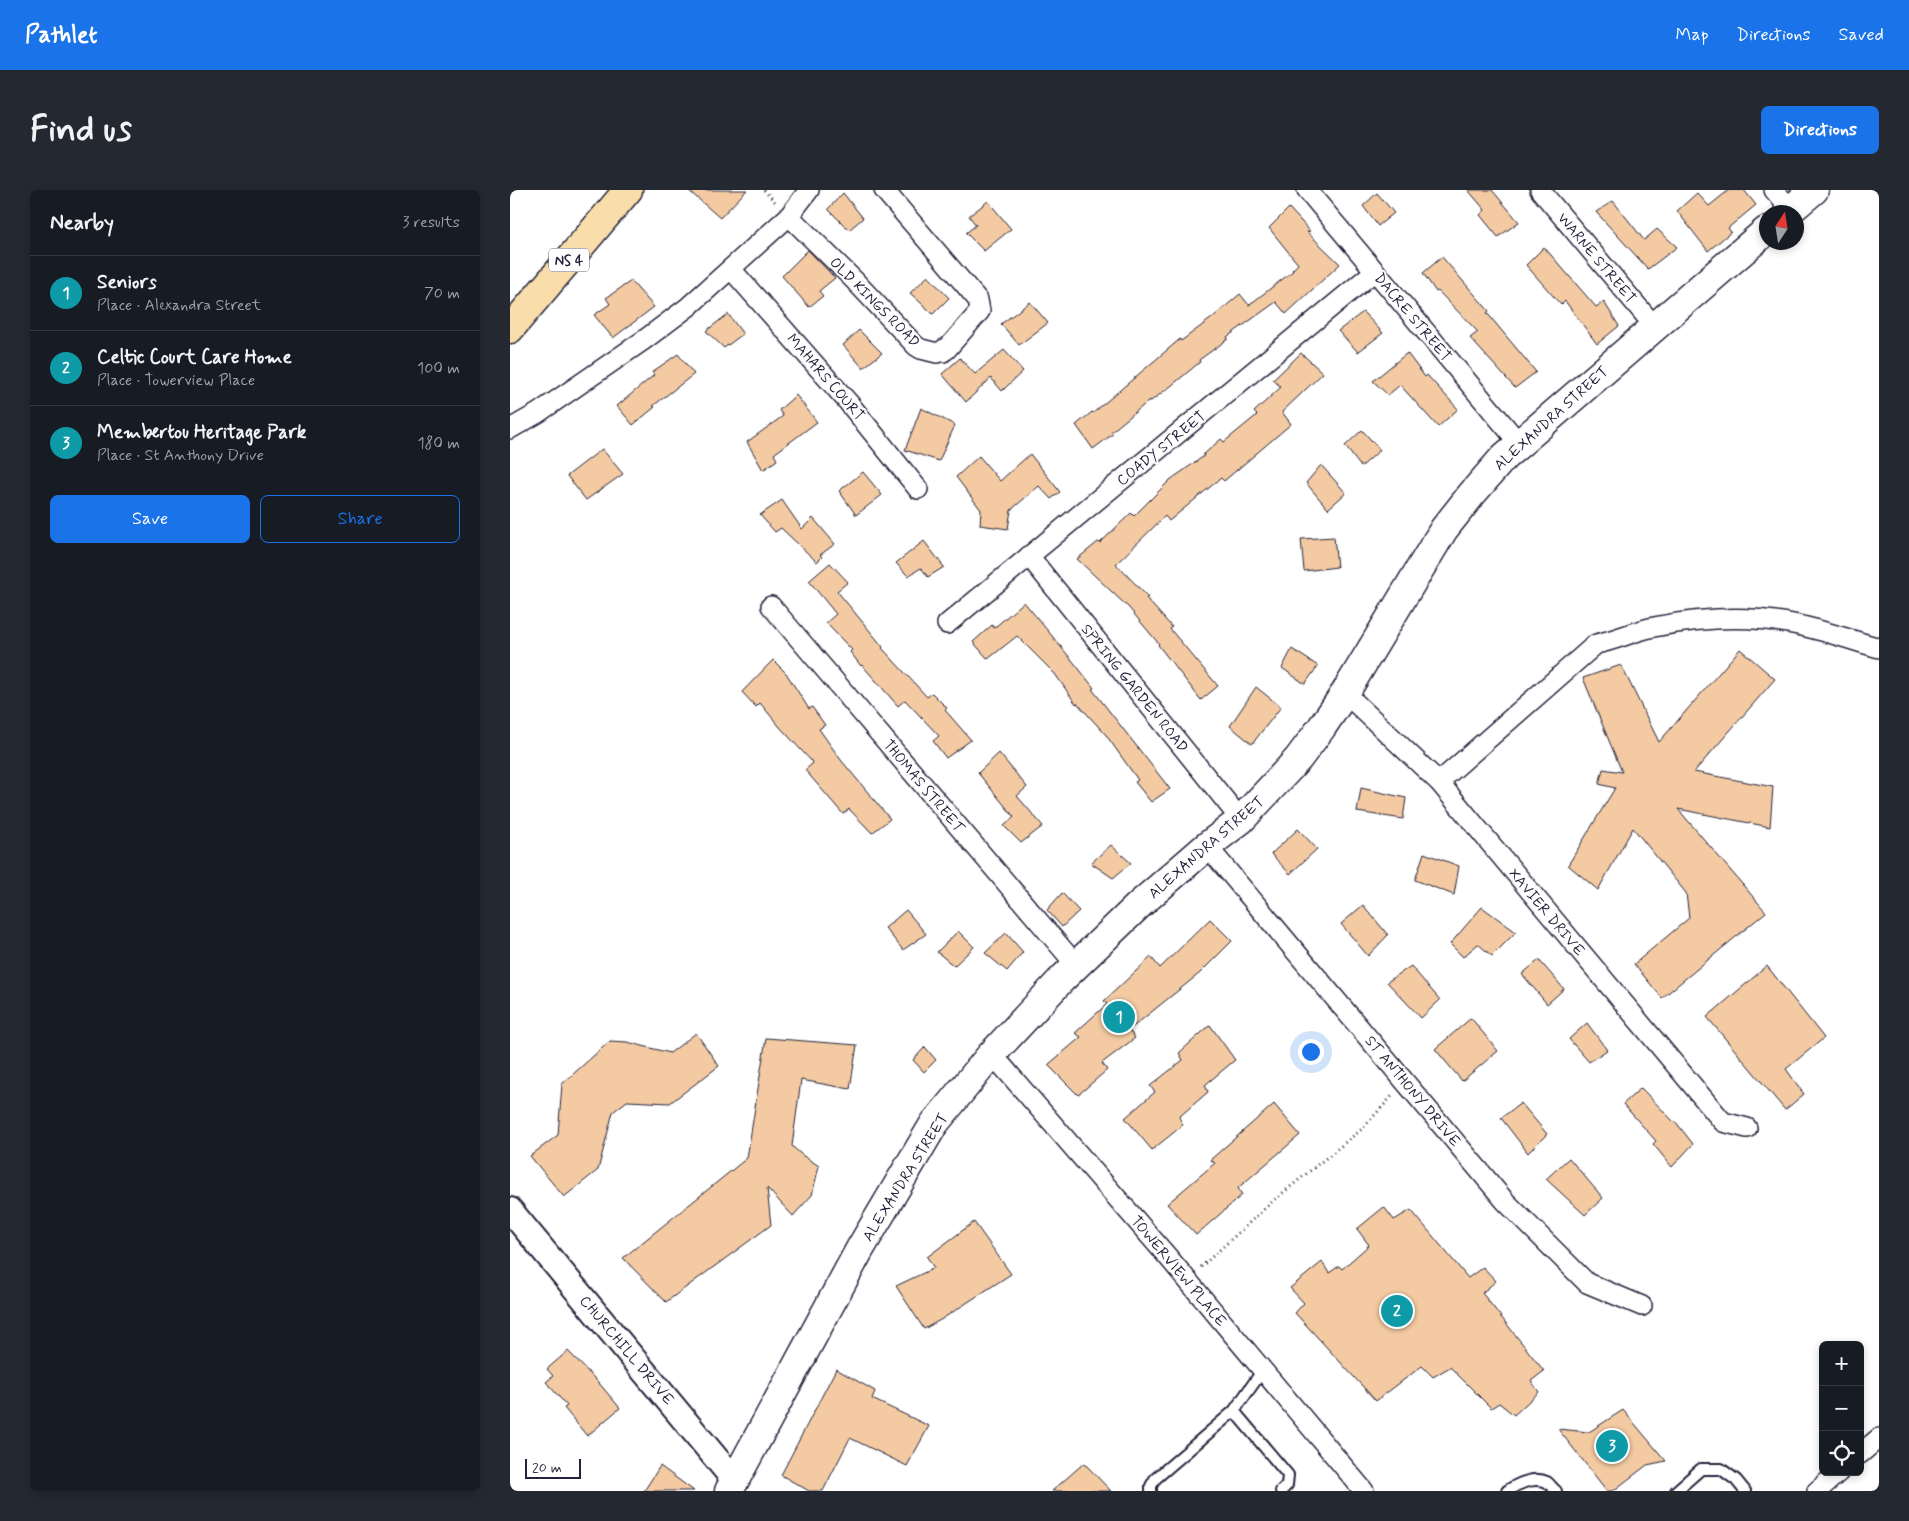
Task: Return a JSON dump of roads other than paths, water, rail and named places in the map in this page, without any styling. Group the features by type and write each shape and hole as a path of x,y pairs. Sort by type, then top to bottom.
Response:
{"main road":[{"name":"NS 4","path":"510,329 628,190"},
{"path":"1784,204 1814,190"},
{"name":"ALEXANDRA STREET","path":"736,1488 860,1249 934,1124 992,1054 1076,965 1139,905 1206,846 1241,820 1298,759 1345,693 1444,529 1486,476 1519,443 1759,237"}],"street":[{"path":"510,429 538,413 644,340 688,307 789,216 810,190"},
{"name":"OLD KINGS ROAD","path":"789,216 854,280 916,346 919,346 921,350 929,352 943,352 977,316 980,311 978,300 884,190"},
{"name":"DACRE STREET","path":"1307,190 1519,443"},
{"name":"WARNE STREET","path":"1540,190 1654,327"},
{"name":"MAHARS COURT","path":"731,269 848,402 918,488"},
{"name":"COADY STREET","path":"947,624 1375,271"},
{"name":"SPRING GARDEN ROAD","path":"1030,556 1241,820"},
{"name":"THOMAS STREET","path":"771,606 1076,965"},
{"path":"1438,782 1596,644 1608,642 1630,632 1701,620 1750,620 1797,625 1879,648"},
{"name":"XAVIER DRIVE","path":"1345,693 1438,782 1723,1122 1747,1128"},
{"name":"ST ANTHONY DRIVE","path":"1206,846 1505,1201 1587,1283 1642,1306"},
{"name":"TOWERVIEW PLACE","path":"992,1054 1187,1280 1364,1491"},
{"name":"CHURCHILL DRIVE","path":"510,1210 736,1488"},
{"path":"1864,1451 1879,1438"},
{"path":"1817,1491 1834,1476"}],"lane":[{"path":"1151,1491 1151,1486 1155,1479 1234,1410 1263,1370"},
{"path":"1234,1410 1288,1476 1287,1485 1281,1491"},
{"path":"1676,1491 1701,1469 1721,1469 1736,1480 1746,1491"},
{"path":"1507,1491 1516,1484 1530,1481 1546,1482 1556,1491"}],"place":[{"name":"Seniors","path":"1119,1017"},
{"name":"Celtic Court Care Home","path":"1397,1311"},
{"name":"Membertou Heritage Park","path":"1612,1446"}]}
